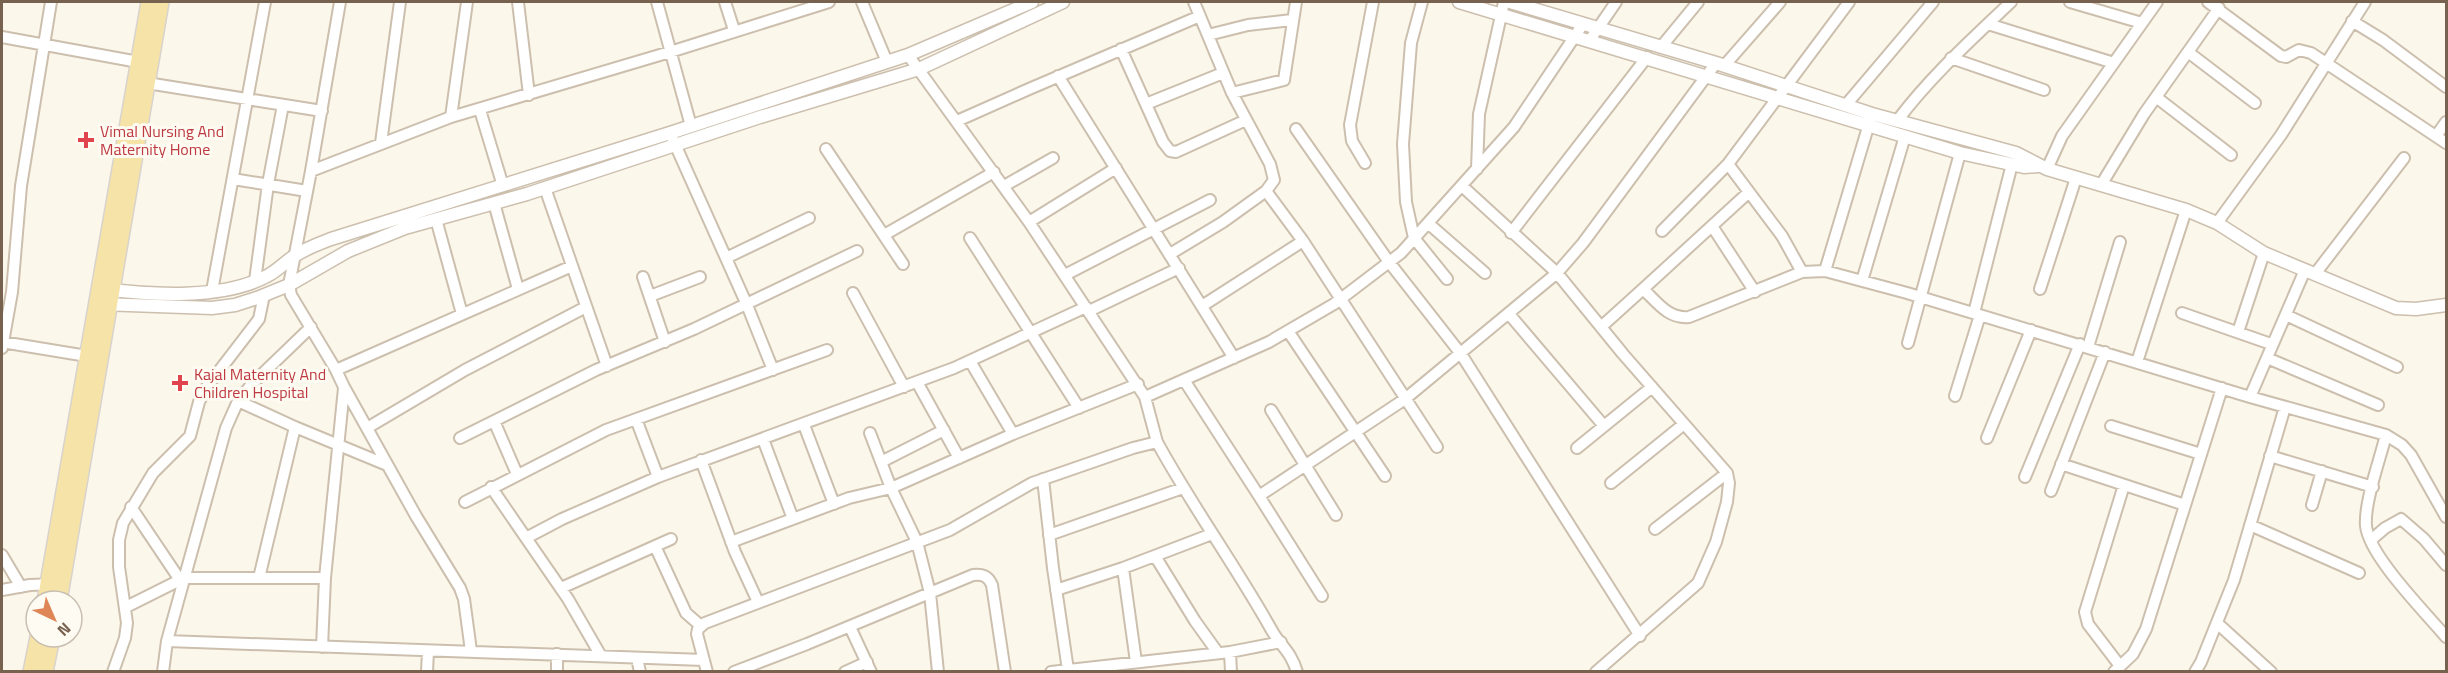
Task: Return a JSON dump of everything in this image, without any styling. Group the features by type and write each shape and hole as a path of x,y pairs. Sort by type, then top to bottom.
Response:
{"main road":[{"path":"56,589 55,584 87,356 104,297 147,83 145,63 149,2"},
{"path":"52,589 55,584 145,63 161,2"},
{"path":"31,671 36,649"},
{"path":"43,672 49,649"}],"street":[{"path":"51,2 21,186 12,292 2,344 87,356"},
{"path":"212,291 265,2"},
{"path":"340,2 311,171 293,257 289,285 291,295 336,370 416,516 460,588 464,600 471,651"},
{"path":"381,143 400,2"},
{"path":"451,117 467,2"},
{"path":"518,2 529,95"},
{"path":"657,2 691,126"},
{"path":"725,2 734,30"},
{"path":"311,171 451,117 829,2"},
{"path":"862,2 887,62"},
{"path":"104,297 212,291 255,281 267,276 293,257 331,240 908,56 1010,6 1032,2"},
{"path":"104,297 212,308 235,305 289,285 348,251 405,228 545,188 760,117 870,86 919,69 1063,2"},
{"path":"1170,254 1223,222 1266,191 1274,180 1223,73 1194,2"},
{"path":"1232,93 1284,80 1296,2"},
{"path":"1365,163 1352,141 1350,125 1373,2"},
{"path":"1422,2 1411,43 1402,144 1406,202 1414,238 1446,279"},
{"path":"1459,2 1502,8 1575,36 1777,98 1870,120 1897,121 2016,153 2030,158 2043,167 2186,210 2217,223 2264,253 2396,308 2416,309 2446,305"},
{"path":"1510,2 1785,85 1845,106 1905,136 1960,153 2024,167 2043,167"},
{"path":"1590,40 1616,2"},
{"path":"1661,47 1698,2"},
{"path":"1259,496 1405,399 1557,273 1583,243 1709,76 1778,2"},
{"path":"1662,231 1728,164 1849,2"},
{"path":"1917,2 1925,11"},
{"path":"1845,106 1933,2"},
{"path":"1897,121 1917,94 1951,58 2011,2"},
{"path":"2070,2 2142,23"},
{"path":"2043,167 2062,136 2157,2"},
{"path":"2208,2 2281,56 2286,57 2303,50 2446,143"},
{"path":"2217,223 2281,135 2365,2"},
{"path":"1010,6 1020,22"},
{"path":"1477,169 1479,114 1502,8"},
{"path":"2101,185 2156,97 2219,8"},
{"path":"957,121 1200,16"},
{"path":"1208,35 1248,25 1292,20"},
{"path":"2352,21 2383,40 2446,87"},
{"path":"1145,397 1234,358 1288,331 1340,300 1401,252 1429,224 1514,127 1583,24"},
{"path":"1988,24 2114,63"},
{"path":"2,37 145,63"},
{"path":"1121,49 1163,142 1170,151 1176,152 1246,120"},
{"path":"2188,52 2255,103"},
{"path":"908,56 1004,186 1138,384 1145,397 1157,442 1212,534 1293,657 1297,672"},
{"path":"1511,233 1647,57"},
{"path":"1951,58 2044,90"},
{"path":"1146,104 1223,73"},
{"path":"1058,76 1234,358"},
{"path":"147,83 322,111"},
{"path":"2156,97 2231,155"},
{"path":"255,281 268,184 283,105"},
{"path":"480,110 502,186"},
{"path":"1825,271 1870,120"},
{"path":"2436,136 2446,122"},
{"path":"1296,129 1389,262 1461,354 1640,636"},
{"path":"670,133 747,305 772,370"},
{"path":"1862,281 1905,136"},
{"path":"826,149 903,264"},
{"path":"1908,342 1960,153"},
{"path":"1004,186 1053,158"},
{"path":"2250,397 2271,344 2310,272 2404,158"},
{"path":"1728,164 1782,236 1802,272"},
{"path":"1955,396 2012,164"},
{"path":"1029,222 1116,168"},
{"path":"884,236 994,172"},
{"path":"2040,289 2076,178"},
{"path":"233,179 307,191"},
{"path":"1462,186 1557,273 1727,473 1729,483 1727,502 1706,568 1698,583 1640,636 1596,672"},
{"path":"545,188 607,366"},
{"path":"1266,191 1303,241 1437,447"},
{"path":"1601,327 1749,192"},
{"path":"1065,275 1210,200"},
{"path":"494,203 518,289"},
{"path":"2137,362 2186,210"},
{"path":"726,258 809,218"},
{"path":"436,219 462,314"},
{"path":"1429,224 1485,273"},
{"path":"1712,226 1755,292"},
{"path":"970,238 1079,408"},
{"path":"1202,306 1303,241"},
{"path":"2025,477 2084,346 2120,242"},
{"path":"460,438 607,366 747,305 857,251"},
{"path":"2238,332 2264,253"},
{"path":"336,370 572,266"},
{"path":"526,538 562,519 658,477 804,425 970,361 1179,268"},
{"path":"1643,289 1670,314 1679,318 1689,317 1802,272 1825,271 1921,297 2250,397 2386,435 2402,445 2411,455 2446,517"},
{"path":"643,277 665,342"},
{"path":"650,296 700,277"},
{"path":"853,293 904,387"},
{"path":"112,672 125,638 126,607 119,567 119,540 123,523 153,473 190,436 199,402 206,388 259,319 264,295"},
{"path":"367,428 465,370 586,307"},
{"path":"2182,313 2271,344"},
{"path":"1509,314 1604,426"},
{"path":"2286,315 2397,367"},
{"path":"163,672 167,641 182,579 226,428 238,401 253,382 311,327"},
{"path":"1987,438 2031,330"},
{"path":"1288,331 1385,476"},
{"path":"465,502 606,430 827,350"},
{"path":"2051,491 2105,352"},
{"path":"2267,358 2378,405"},
{"path":"970,361 1012,434"},
{"path":"1184,380 1322,596"},
{"path":"916,382 959,458"},
{"path":"731,542 834,504 891,488 1012,434 1138,384"},
{"path":"322,647 325,578 344,387"},
{"path":"1577,448 1652,387"},
{"path":"2124,485 2085,612 2088,624 2117,669 2138,648 2146,629 2222,388"},
{"path":"238,401 387,465"},
{"path":"2210,672 2198,667 2234,580 2285,407"},
{"path":"1271,410 1336,515"},
{"path":"636,419 658,477"},
{"path":"494,421 517,474"},
{"path":"1611,483 1684,424"},
{"path":"804,425 834,504"},
{"path":"2111,426 2201,454"},
{"path":"259,578 295,427"},
{"path":"881,462 944,430"},
{"path":"870,433 891,488 917,542 930,593 938,672"},
{"path":"2386,435 2366,524 2371,540 2393,575 2446,637"},
{"path":"763,439 794,519"},
{"path":"707,672 698,634 701,626 758,602 950,530 1032,483 1157,442"},
{"path":"2270,456 2373,486"},
{"path":"701,460 731,542 758,602"},
{"path":"2061,464 2185,505"},
{"path":"2312,505 2322,471"},
{"path":"1655,530 1727,473"},
{"path":"1043,479 1068,670"},
{"path":"491,487 561,588 601,656"},
{"path":"1049,535 1183,488"},
{"path":"131,507 182,579"},
{"path":"2371,540 2396,520 2401,519 2424,539 2446,566"},
{"path":"2250,525 2359,573"},
{"path":"1056,590 1124,568 1212,534"},
{"path":"561,588 671,538"},
{"path":"655,546 686,613 701,626"},
{"path":"2,555 21,586"},
{"path":"1155,556 1195,621 1224,652 1232,672"},
{"path":"1124,568 1136,662"},
{"path":"734,672 850,627 973,574 981,574 990,580 994,596 1005,672"},
{"path":"126,607 182,579 325,578"},
{"path":"2,590 21,586 55,584"},
{"path":"2217,623 2271,672"},
{"path":"845,672 869,667 850,627"},
{"path":"167,641 704,660"},
{"path":"1051,672 1224,652 1281,642"},
{"path":"427,672 428,651"},
{"path":"556,654 557,672"},
{"path":"637,658 640,672"},
{"path":"24,672 43,672"}],"place":[{"name":"Vimal Nursing And Maternity Home","path":"86,140"},
{"name":"Kajal Maternity And Children Hospital","path":"180,383"}]}
